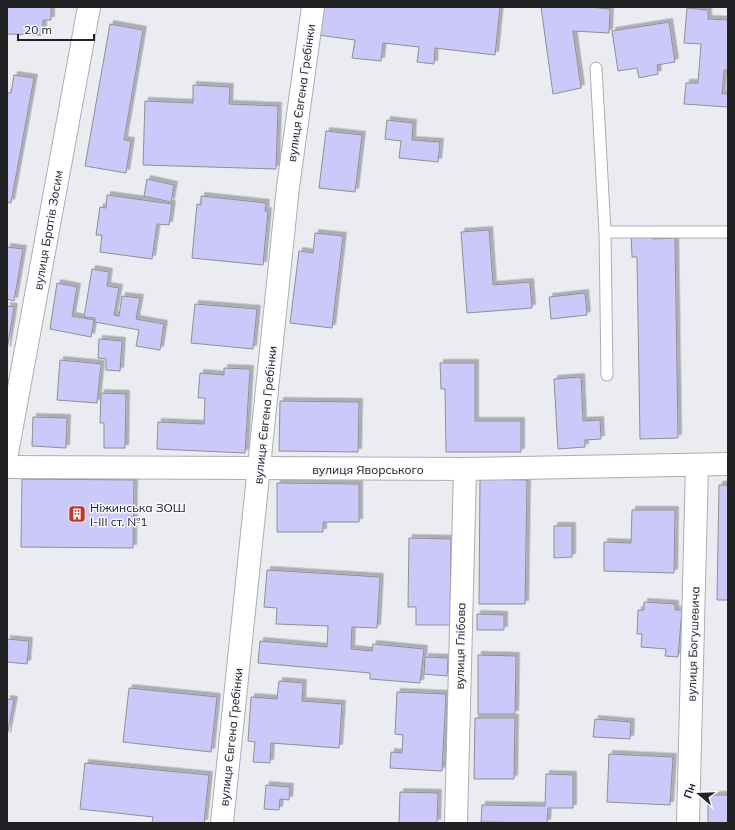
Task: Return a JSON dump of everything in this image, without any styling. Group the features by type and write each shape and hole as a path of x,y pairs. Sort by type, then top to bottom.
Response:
{"street":[{"name":"вулиця Братів Зосим","path":"7,453 89,7"},
{"name":"вулиця Євгена Гребінки","path":"222,823 260,469 288,187 313,7"},
{"name":"вулиця Яворського","path":"7,467 465,469 728,464"},
{"name":"вулиця Богушевича","path":"688,823 697,465"},
{"name":"вулиця Глібова","path":"456,823 465,469"}],"lane":[{"path":"596,68 605,232 607,375"},
{"path":"605,232 728,232"}],"building":[{"path":"7,7 51,7 51,20 43,20 43,35 7,34"},
{"path":"321,7 500,7 495,55 435,48 434,64 417,62 419,47 383,43 381,61 352,58 355,40 318,35"},
{"path":"541,7 588,7 610,9 609,33 573,31 581,88 553,94"},
{"path":"687,8 708,10 708,19 728,20 728,70 724,70 722,94 728,94 728,107 684,104 686,83 698,83 701,44 684,43"},
{"path":"669,22 675,62 657,65 658,74 639,78 637,68 618,71 612,31"},
{"path":"110,24 143,30 124,140 131,141 126,173 85,166"},
{"path":"14,75 34,78 11,203 7,202 7,93 11,93"},
{"path":"193,85 230,87 229,104 278,106 276,169 143,165 145,101 193,103"},
{"path":"387,120 413,123 412,140 440,142 438,162 399,158 401,141 385,139"},
{"path":"326,131 362,135 355,192 319,188"},
{"path":"147,179 174,185 171,202 144,196"},
{"path":"107,195 172,204 169,225 157,224 152,259 100,252 102,235 96,235 100,207 106,208"},
{"path":"201,196 266,203 265,211 268,211 263,265 192,258 197,204 201,205"},
{"path":"489,230 493,285 530,282 532,308 467,313 461,232"},
{"path":"315,233 343,236 332,328 290,323 299,251 313,253"},
{"path":"653,233 653,239 675,238 678,438 640,439 637,257 632,257 631,234"},
{"path":"7,247 23,249 14,301 7,299"},
{"path":"92,269 109,272 107,286 119,288 114,315 119,316 122,296 140,298 136,319 164,324 160,350 136,346 139,330 95,322 95,318 84,317"},
{"path":"57,283 77,287 72,316 94,320 91,337 50,329"},
{"path":"585,293 587,315 551,319 549,297"},
{"path":"195,304 257,309 253,349 191,343"},
{"path":"7,306 14,307 7,350"},
{"path":"99,339 122,341 120,371 106,370 106,359 98,358"},
{"path":"60,360 101,364 97,403 57,400"},
{"path":"440,363 475,363 475,421 521,421 521,452 446,452 445,389 441,389"},
{"path":"224,368 250,369 245,453 157,449 158,422 204,424 205,398 198,398 200,373 224,375"},
{"path":"581,377 583,421 600,420 601,439 585,440 585,447 558,449 554,379"},
{"path":"101,393 126,394 125,448 104,448 104,423 100,423"},
{"path":"280,401 359,402 358,452 279,451"},
{"path":"33,417 67,418 66,448 32,446"},
{"name":"Ніжинська ЗОШ І-ІІІ ст. №1","path":"22,479 134,480 133,548 21,547"},
{"path":"480,479 527,480 525,604 479,604"},
{"path":"277,483 359,484 359,522 323,522 323,532 277,532"},
{"path":"719,485 728,485 728,600 717,600"},
{"path":"632,510 675,510 674,573 604,571 604,542 631,543"},
{"path":"554,526 572,526 572,557 554,558"},
{"path":"409,538 451,539 450,625 416,625 416,607 408,607"},
{"path":"267,570 380,577 377,628 352,627 351,649 372,651 373,644 424,649 420,683 370,679 370,673 258,663 260,641 327,647 328,626 276,624 277,608 264,607"},
{"path":"644,602 675,604 675,610 682,610 678,657 665,656 666,649 641,647 642,634 637,634 638,610 644,610"},
{"path":"477,614 504,615 504,630 477,630"},
{"path":"7,639 29,641 27,664 7,662"},
{"path":"478,655 516,656 515,714 478,714"},
{"path":"425,657 448,658 447,676 424,674"},
{"path":"279,681 303,683 302,701 342,704 339,748 271,743 270,763 253,762 255,742 248,741 251,697 277,699"},
{"path":"129,688 217,697 211,752 123,742"},
{"path":"397,692 446,694 442,771 390,768 391,752 402,753 403,735 395,734"},
{"path":"7,699 14,700 7,736"},
{"path":"475,718 515,718 514,779 474,779"},
{"path":"595,719 631,722 630,739 593,737"},
{"path":"609,754 673,757 670,805 607,802"},
{"path":"85,763 209,775 204,823 152,823 153,817 80,809"},
{"path":"546,774 573,775 573,808 548,808 547,823 481,822 482,805 545,806"},
{"path":"266,785 290,787 289,800 280,799 279,810 264,809"},
{"path":"400,792 438,793 437,823 399,823"},
{"path":"708,795 728,795 728,823 708,823"}],"place":[{"name":"Ніжинська ЗОШ І-ІІІ ст. №1","path":"77,514"}]}
